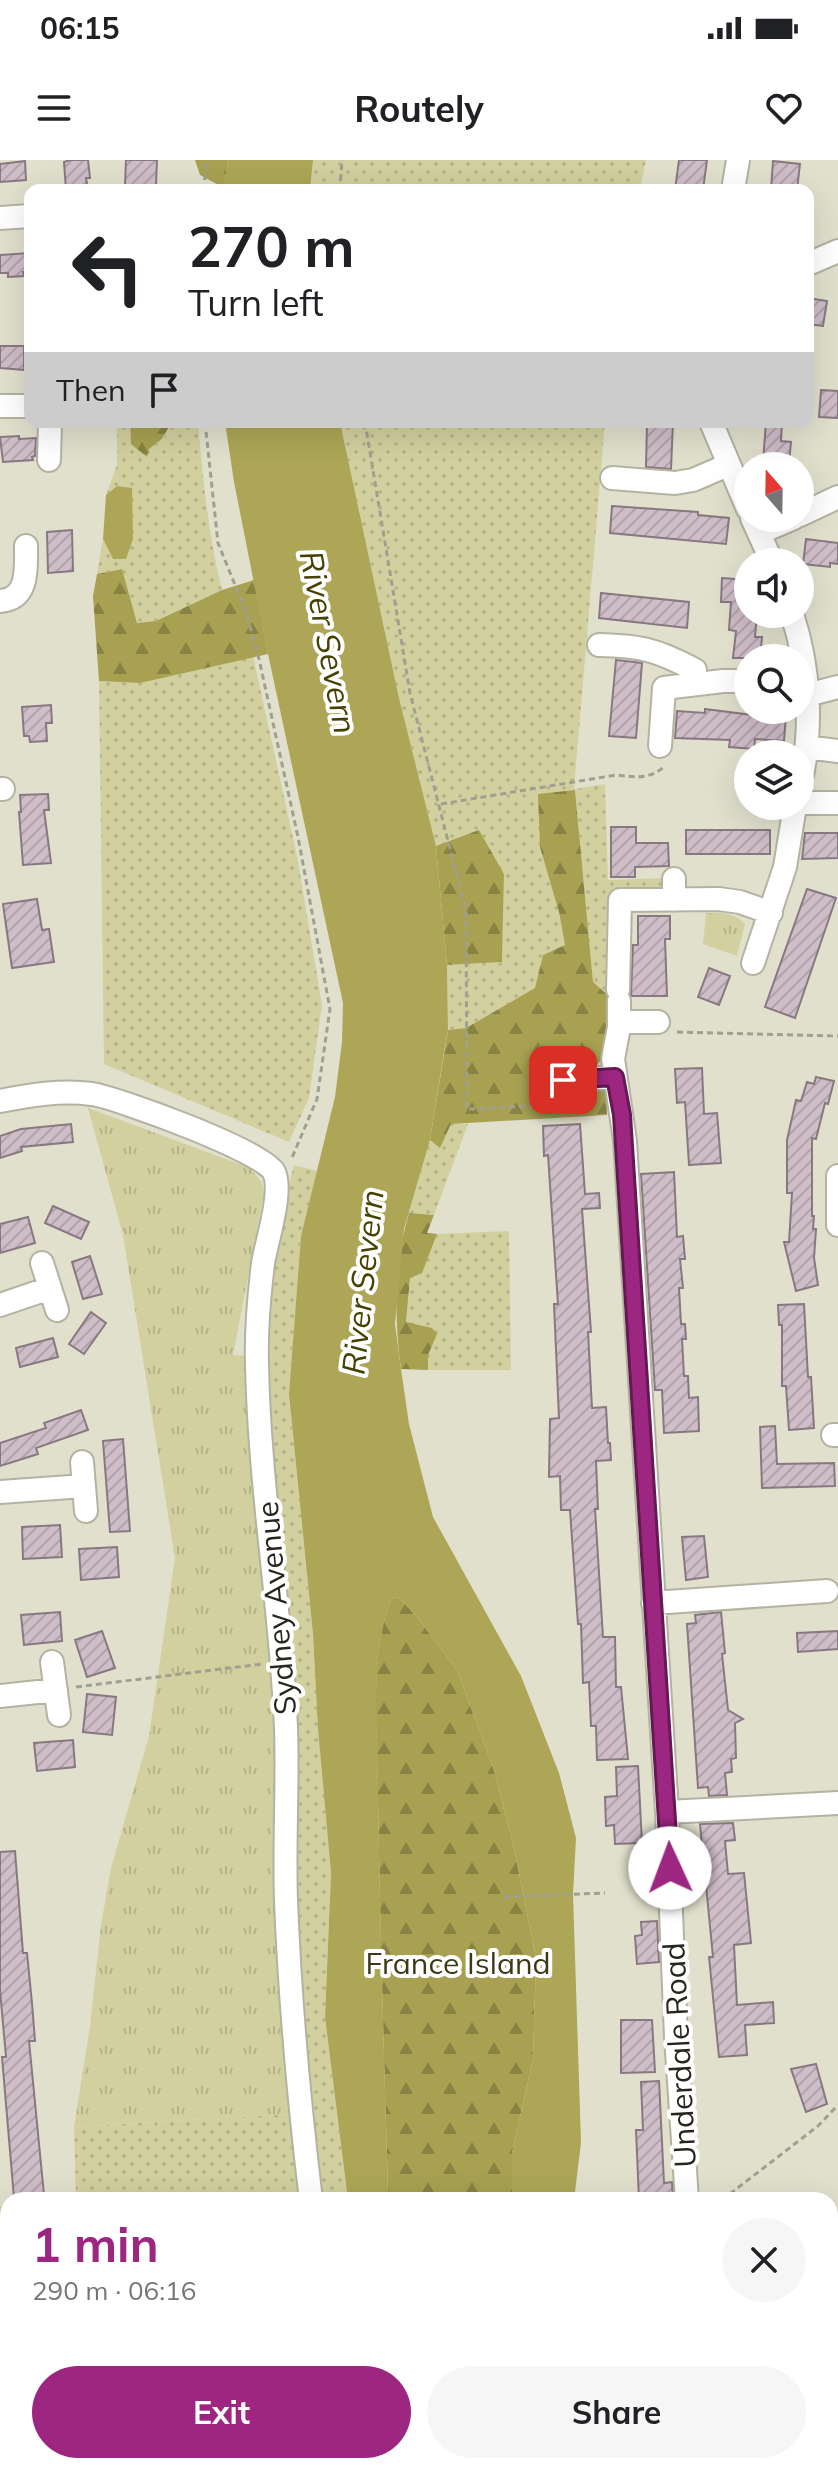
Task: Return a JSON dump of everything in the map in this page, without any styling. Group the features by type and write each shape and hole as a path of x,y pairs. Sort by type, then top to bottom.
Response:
{"street":[{"path":"734,184 738,160"},
{"path":"0,218 24,216"},
{"path":"814,261 838,251"},
{"path":"0,406 24,406"},
{"path":"49,460 50,428"},
{"path":"713,428 734,478"},
{"path":"612,478 675,483 693,480 728,465"},
{"path":"814,508 838,497"},
{"path":"6,601 22,589 26,546"},
{"path":"599,645 637,646 662,653 695,670 734,678"},
{"path":"663,756 664,688 695,670"},
{"path":"814,686 838,687"},
{"path":"814,748 838,751"},
{"path":"814,803 838,803"},
{"path":"753,963 785,867 793,820"},
{"name":"Underdale Road","path":"686,2192 676,2037 667,1812 625,1141 615,1077 620,900 674,889 740,902 771,913"},
{"path":"619,1004 658,1022"},
{"path":"563,1080 615,1077"},
{"path":"0,1101 48,1091 95,1094 251,1152 269,1164"},
{"name":"Sydney Avenue","path":"269,1164 276,1174 276,1191 260,1303 257,1400 286,1727 286,1899 297,2083 310,2192"},
{"path":"838,1176 838,1225"},
{"path":"42,1263 57,1310"},
{"path":"0,1305 50,1288"},
{"path":"82,1462 86,1511"},
{"path":"0,1492 84,1486"},
{"path":"653,1603 827,1591"},
{"path":"52,1662 59,1715"},
{"path":"0,1696 56,1690"},
{"path":"667,1812 838,1803"}],"path":[{"path":"204,184 206,160"},
{"path":"340,184 342,160"},
{"path":"206,428 218,543 246,612 259,659 298,837 330,1009 317,1099 298,1148 293,1160 269,1164"},
{"path":"366,428 410,693 466,911 467,1109 619,1102"},
{"path":"439,804 616,775 653,776 663,756"},
{"path":"658,1022 665,1032 838,1036"},
{"path":"56,1690 280,1661"},
{"path":"504,1897 605,1893"},
{"path":"732,2192 818,2126 838,2105"}],"green space":[{"path":"195,160 228,160 225,184 217,184 200,175"},
{"path":"313,160 646,160 641,184 311,184"},
{"path":"117,428 130,428 131,444 149,449 163,439 169,428 199,428 210,527 222,590 156,621 136,623 122,569 97,574 103,539 113,559 117,486 106,495 117,465"},
{"path":"130,428 168,428 162,439 149,449 147,457 131,444"},
{"path":"341,428 604,428 574,789 605,784 608,880 664,878 661,888 651,894 608,894 611,998 593,983 575,790 559,912 565,945 543,955 536,988 466,1028 448,1030 447,965 502,962 504,874 479,831 436,846 399,698"},
{"path":"122,569 137,623 156,621 222,590 254,580 268,654 140,683 99,681 93,596 97,574"},
{"path":"253,656 297,856 322,1005 309,1098 289,1142 104,1064 99,681 140,683"},
{"path":"575,790 593,982 611,998 609,1052 593,1069 553,1075 553,1093 606,1090 607,1115 451,1124 440,1148 430,1140 448,1030 466,1028 535,988 543,955 565,945 540,847 538,794"},
{"path":"479,830 504,874 502,962 447,965 436,846"},
{"path":"706,913 732,915 745,924 737,956 703,944"},
{"path":"88,1108 250,1168 261,1181 264,1193 233,1355 250,1356 283,1727 291,2114 74,2127 111,1868 149,1736 175,1558 123,1235"},
{"path":"451,1124 468,1124 434,1215 409,1213 430,1140 440,1147"},
{"path":"294,1165 317,1171 301,1236 289,1394 313,1634 331,1873 325,2017 347,2192 319,2192 306,2082 265,1383 269,1302 277,1232"},
{"path":"409,1213 434,1215 427,1233 437,1234 422,1273 410,1278 406,1322 432,1328 437,1334 428,1355 428,1370 401,1369 397,1291 400,1251"},
{"path":"509,1231 511,1370 428,1370 428,1355 406,1323 410,1278 422,1272 437,1234"},
{"name":"France Island","path":"398,1597 415,1614 457,1670 494,1770 515,1853 536,1958 533,2059 512,2153 512,2192 388,2191 376,1697 379,1646 391,1599"},
{"path":"291,2114 300,2192 76,2192 74,2127"}],"water":[{"path":"228,160 313,160 311,184 224,184"},
{"name":"River Severn","path":"226,428 341,428 399,698 436,846 447,965 448,1030 430,1140 404,1229 395,1324 409,1424 433,1517 521,1676 559,1773 576,1838 573,1894 581,2143 575,2192 512,2192 512,2153 533,2059 536,1958 494,1770 457,1670 415,1614 398,1597 391,1599 384,1621 376,1694 388,2192 347,2192 325,2017 331,1873 313,1634 289,1394 301,1236 335,1097 343,1003 234,482"},
{"path":"117,486 132,488 133,539 126,559 113,559 103,539 106,495"}],"building":[{"path":"88,160 90,178 86,178 87,184 66,184 64,162"},
{"path":"126,160 157,160 156,184 125,184"},
{"path":"679,160 707,160 704,184 676,184"},
{"path":"25,161 26,180 0,182 0,164"},
{"path":"773,161 800,164 798,184 771,184"},
{"path":"24,253 24,276 8,277 8,273 0,273 0,255"},
{"path":"814,299 827,301 823,326 814,325"},
{"path":"0,346 24,346 24,370 0,368"},
{"path":"821,390 838,391 838,418 819,417"},
{"path":"647,428 673,428 671,469 646,467"},
{"path":"766,428 782,428 781,441 791,442 790,452 764,452"},
{"path":"19,436 19,439 36,438 33,460 3,462 0,437"},
{"path":"612,506 698,512 698,515 729,518 726,544 610,533"},
{"path":"72,530 73,571 48,573 47,532"},
{"path":"806,539 838,543 838,564 830,563 830,567 814,565 814,548 805,548"},
{"path":"722,578 734,579 734,628 756,628 755,637 762,637 761,644 735,644 736,631 729,630 731,602 721,602"},
{"path":"601,593 689,602 687,628 599,618"},
{"path":"616,660 642,663 636,738 609,736"},
{"path":"51,705 52,723 46,723 47,741 30,742 29,736 24,736 22,707"},
{"path":"705,709 734,713 734,724 785,724 784,740 734,740 734,747 729,747 730,740 675,738 677,711 705,713"},
{"path":"48,794 49,810 44,810 51,863 23,865 20,795"},
{"path":"611,827 636,827 636,843 668,843 669,866 635,867 635,877 611,877"},
{"path":"686,830 770,830 770,854 686,854"},
{"path":"805,833 838,833 838,858 802,859"},
{"path":"807,889 836,898 795,1018 765,1007"},
{"path":"37,899 42,930 49,929 54,962 12,968 3,904"},
{"path":"638,916 670,916 670,939 665,939 667,996 631,994 633,945 638,945"},
{"path":"709,968 730,976 719,1005 698,997"},
{"path":"702,1068 704,1114 717,1113 721,1163 689,1165 685,1102 677,1103 675,1069"},
{"path":"816,1077 834,1081 816,1139 812,1138 812,1216 813,1229 816,1229 814,1258 818,1285 796,1291 784,1242 789,1242 792,1193 787,1193 787,1140 796,1100 801,1101 807,1082 814,1084"},
{"path":"71,1124 73,1142 21,1147 22,1151 0,1158 0,1136 21,1129"},
{"path":"580,1124 585,1194 599,1193 600,1208 582,1209 591,1332 588,1332 592,1408 606,1407 611,1460 596,1461 598,1509 595,1509 603,1637 615,1637 616,1687 621,1687 628,1759 597,1760 596,1726 591,1726 589,1682 583,1683 581,1624 578,1624 570,1510 561,1510 560,1476 549,1477 550,1419 559,1418 554,1304 558,1304 548,1155 544,1156 543,1126"},
{"path":"674,1172 677,1237 683,1236 685,1259 680,1259 683,1288 679,1288 681,1324 685,1324 686,1339 682,1339 684,1376 688,1376 689,1398 698,1397 699,1431 664,1433 662,1390 655,1390 641,1174"},
{"path":"53,1206 89,1222 81,1239 45,1223"},
{"path":"28,1217 35,1243 0,1253 0,1224"},
{"path":"90,1256 102,1294 83,1299 72,1262"},
{"path":"804,1304 814,1428 789,1430 786,1386 782,1386 782,1325 779,1325 778,1305"},
{"path":"91,1312 106,1323 84,1354 69,1344"},
{"path":"53,1338 58,1357 20,1367 16,1348"},
{"path":"81,1410 88,1430 36,1448 38,1454 0,1466 0,1443 46,1428 44,1423"},
{"path":"775,1426 777,1464 834,1463 835,1486 762,1488 760,1427"},
{"path":"123,1439 130,1531 110,1532 103,1441"},
{"path":"60,1525 62,1557 23,1559 22,1527"},
{"path":"704,1536 708,1577 686,1580 682,1537"},
{"path":"117,1547 119,1577 81,1580 79,1549"},
{"path":"60,1612 62,1641 24,1645 21,1615"},
{"path":"721,1612 728,1710 743,1719 735,1723 736,1758 731,1759 732,1772 725,1773 727,1795 709,1796 708,1787 698,1788 687,1624 696,1623 695,1615"},
{"path":"102,1631 115,1668 87,1677 75,1640"},
{"path":"838,1631 838,1649 798,1652 797,1633"},
{"path":"87,1694 116,1697 112,1735 83,1732"},
{"path":"73,1740 75,1767 37,1771 34,1743"},
{"path":"638,1766 642,1843 615,1844 614,1825 606,1826 605,1797 617,1796 616,1767"},
{"path":"733,1823 735,1840 725,1841 728,1874 744,1873 751,1943 734,1945 737,2005 773,2002 774,2023 745,2025 747,2055 719,2057 700,1824"},
{"path":"15,1851 23,1953 27,1953 32,2003 35,2041 29,2041 44,2192 13,2192 2,2057 6,2057 0,1990 0,1852"},
{"path":"657,1921 659,1962 637,1964 635,1936 642,1935 641,1922"},
{"path":"621,2020 652,2020 655,2072 621,2073"},
{"path":"816,2064 827,2104 806,2112 791,2069"},
{"path":"659,2081 664,2183 672,2182 673,2192 639,2192 636,2130 643,2130 641,2082"}],"route":[{"path":"563,1080 615,1077 622,1115 670,1868"}]}
